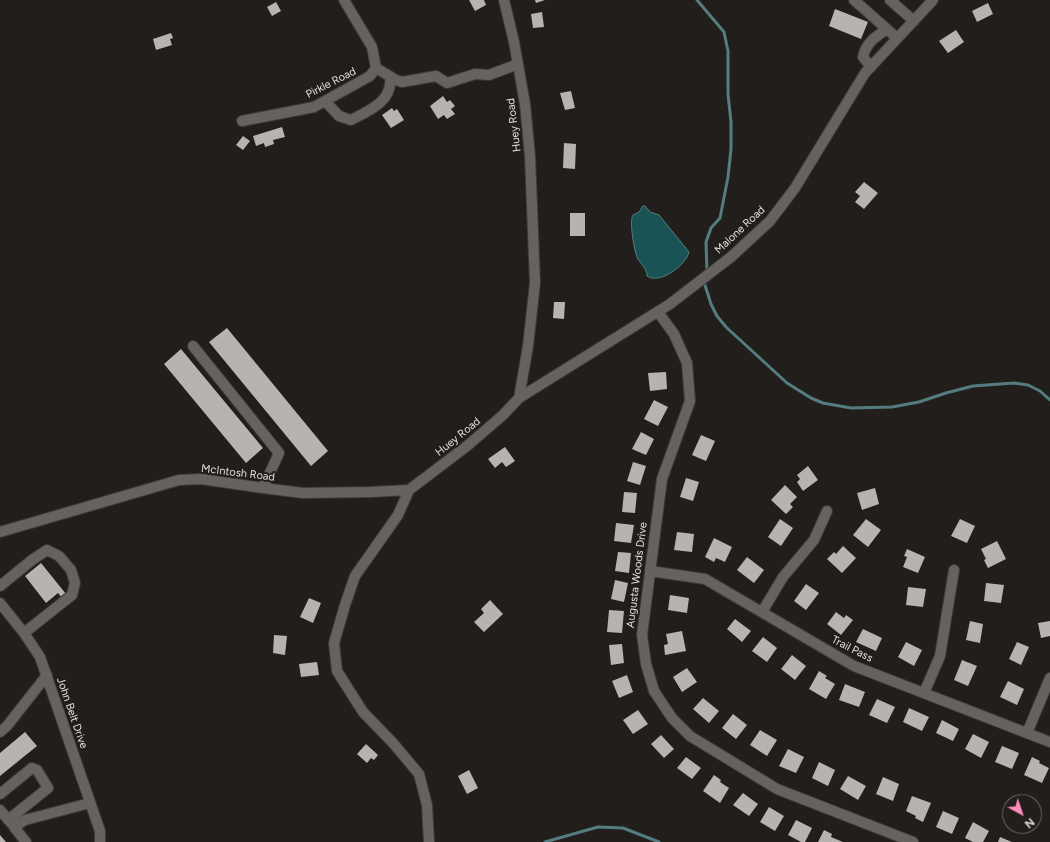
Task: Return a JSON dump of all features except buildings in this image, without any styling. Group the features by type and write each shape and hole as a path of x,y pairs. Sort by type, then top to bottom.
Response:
{"street":[{"path":"344,0 372,47 376,68 390,77 402,82 436,76 447,83 475,74 489,76 518,64"},
{"name":"Huey Road","path":"429,842 427,805 419,774 364,712 344,683 337,671 334,643 344,605 355,576 398,515 409,490 467,446 520,398 528,346 535,283 530,156 525,104 504,0"},
{"path":"854,0 897,38"},
{"path":"890,0 914,21"},
{"name":"Malone Road","path":"520,398 670,304 731,257 770,221 795,188 865,73 933,0"},
{"path":"871,67 863,57 865,48 873,38 887,29"},
{"name":"Pirkle Road","path":"242,121 314,107 370,76 376,68"},
{"path":"325,101 339,116 351,120 383,101 391,84 390,77"},
{"name":"Augusta Woods Drive","path":"658,312 674,334 688,363 690,401 662,479 642,635 646,664 654,691 672,718 690,736 777,790 913,842"},
{"path":"193,346 279,452 263,488"},
{"name":"McIntosh Road","path":"0,532 178,480 202,479 303,493 409,490"},
{"path":"762,612 783,577 814,540 828,511"},
{"path":"0,586 47,550 58,556 71,570 75,583 72,595 24,633"},
{"path":"924,693 940,656 954,570"},
{"name":"Trail Pass","path":"650,572 705,579 854,666 1050,742"},
{"name":"John Belt Drive","path":"0,603 24,633 40,657 100,831 100,842"},
{"path":"0,732 7,726 47,675"},
{"path":"1027,733 1050,678"},
{"path":"0,794 32,768 37,770 48,788 11,824"},
{"path":"11,824 90,803"},
{"path":"0,810 26,842"}],"water":[{"path":"643,206 645,206 650,212 659,215 689,252 678,268 659,278 647,276 646,271 637,257 635,248 632,218 633,215 639,212"}],"waterway":[{"path":"697,0 724,32 728,51 728,94 731,122 731,149 728,177 720,218 711,228 706,242 707,271"},
{"path":"704,280 711,304 717,316 726,327 787,383 811,398 823,403 851,408 892,407 919,402 973,386 1014,383 1028,385 1040,391 1050,400"},
{"path":"545,842 598,827 623,828 659,842"}]}
